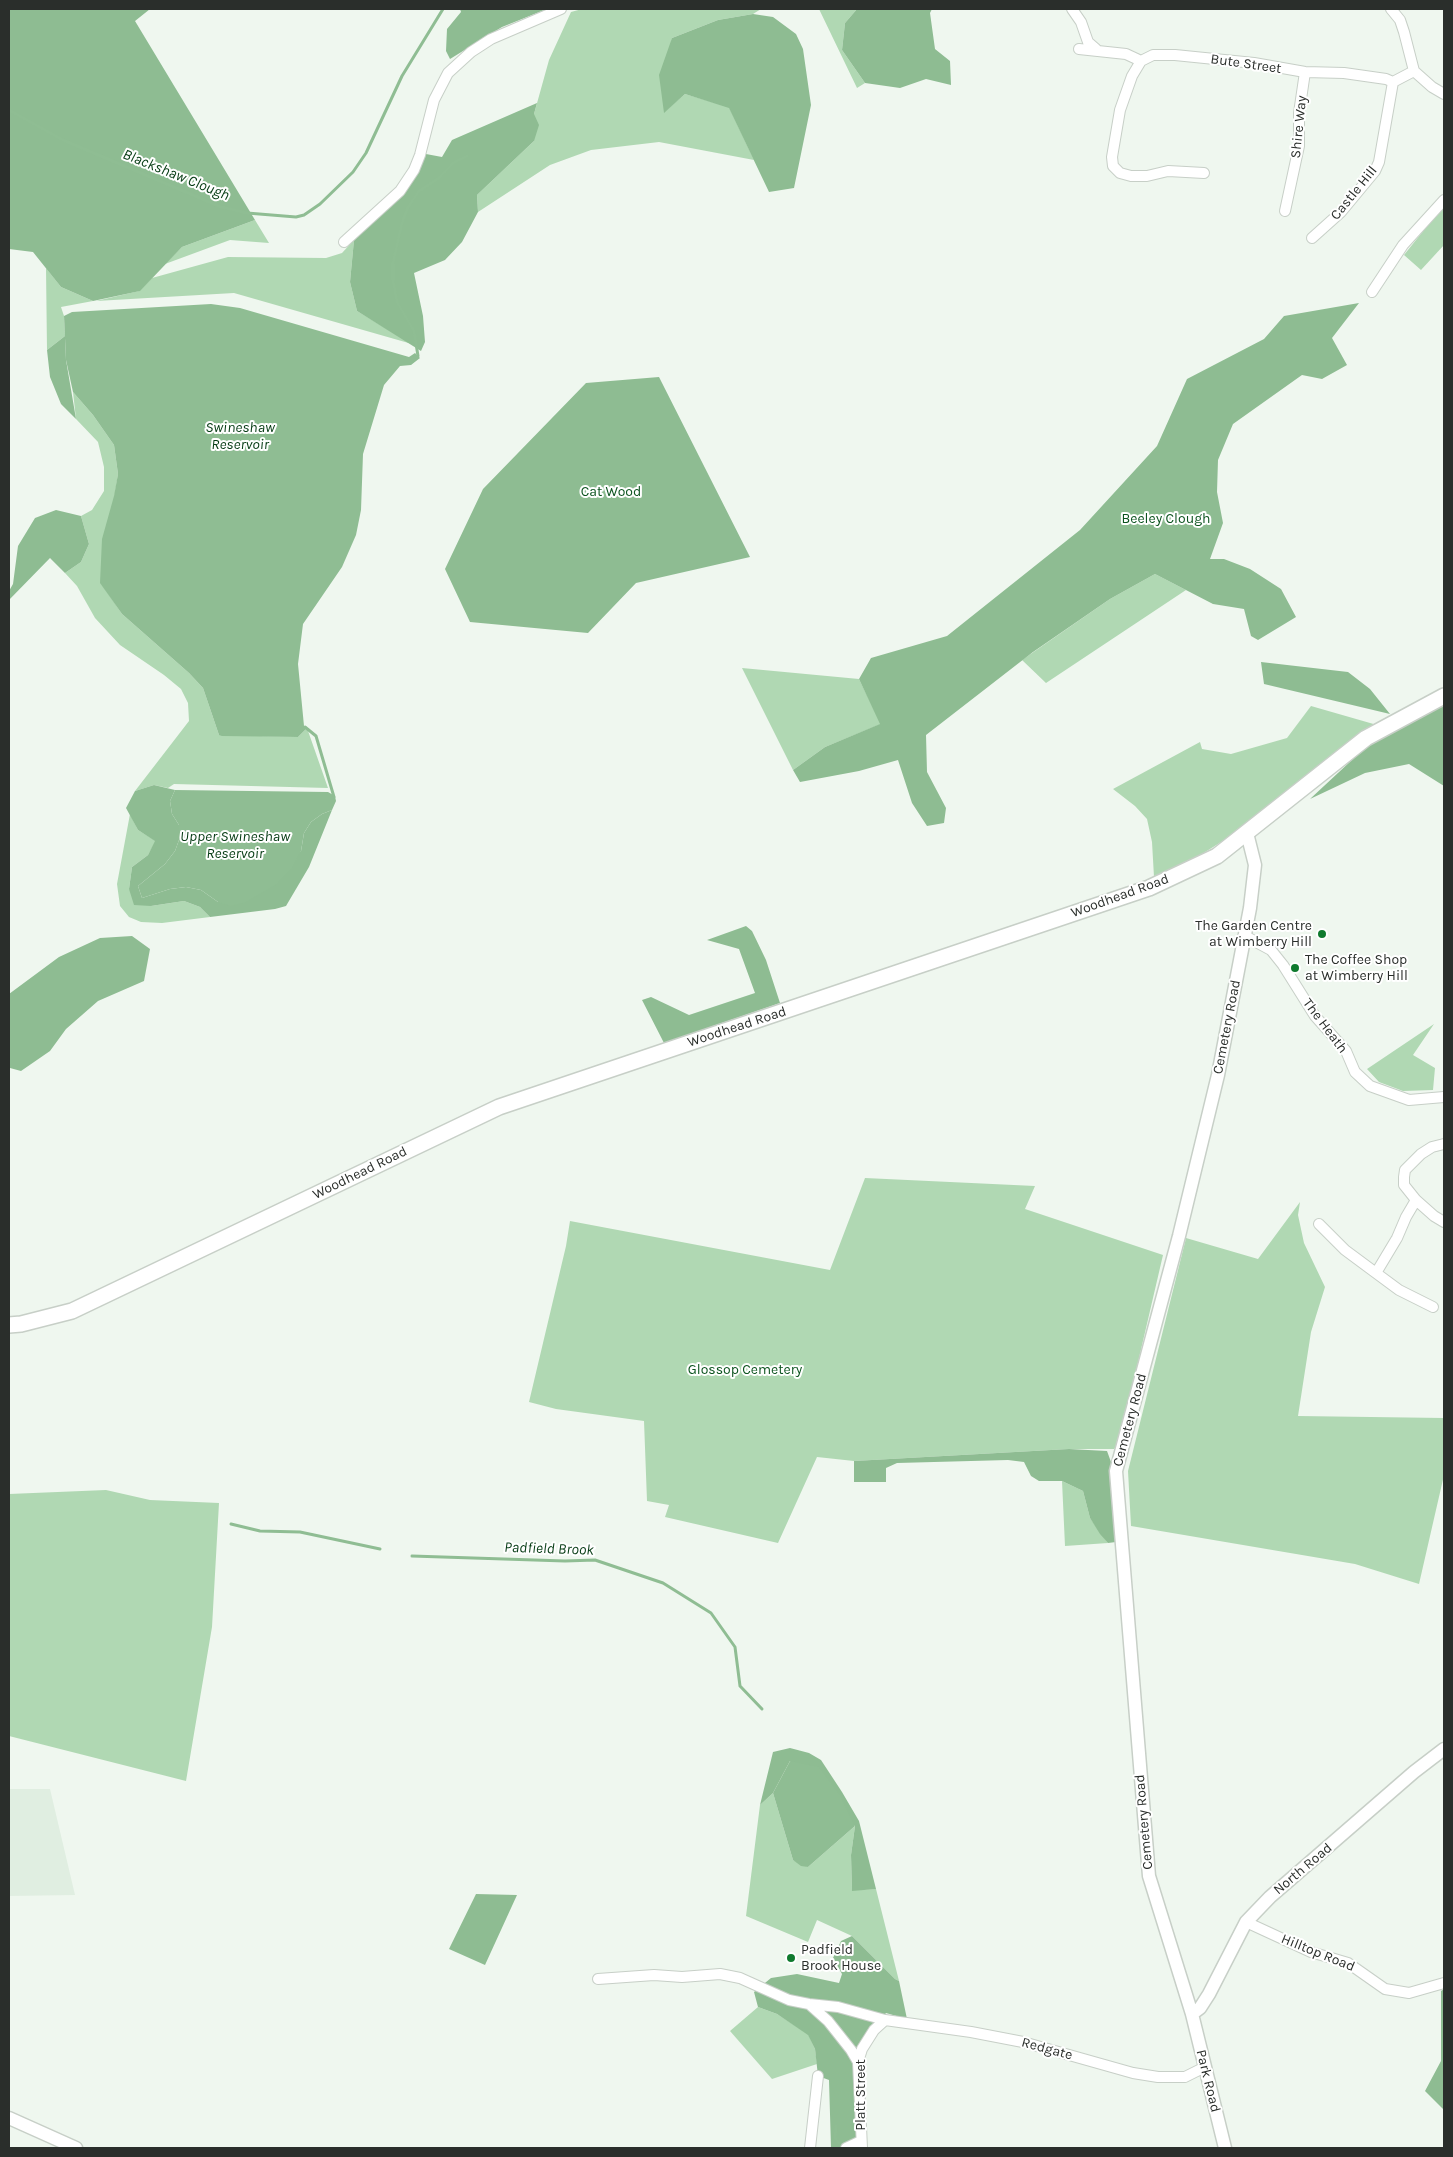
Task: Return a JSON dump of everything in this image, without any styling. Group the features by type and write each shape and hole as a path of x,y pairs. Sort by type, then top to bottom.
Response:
{"main road":[{"name":"Woodhead Road","path":"9,1325 21,1324 72,1311 498,1107 1149,888 1217,856 1366,738 1444,696"}],"street":[{"path":"344,242 388,203 409,178 420,155 434,100 448,73 472,52 491,39 561,9"},
{"path":"1072,9 1080,22 1088,42 1096,49"},
{"path":"1391,9 1400,20 1414,71 1432,87 1444,94"},
{"path":"1079,49 1096,49 1126,54 1141,61 1132,76 1120,110 1112,157 1113,166 1120,173 1131,176 1147,176 1168,171 1204,173"},
{"name":"Bute Street","path":"1141,61 1153,55 1175,55 1254,63 1304,72 1344,73 1386,79 1394,82"},
{"path":"1394,82 1414,71"},
{"name":"Shire Way","path":"1285,211 1299,146 1299,113 1304,72"},
{"name":"Castle Hill","path":"1312,238 1341,212 1375,171 1394,82"},
{"path":"1372,292 1403,245 1444,200"},
{"name":"Cemetery Road","path":"1192,2014 1155,1898 1147,1860 1116,1471 1179,1236 1218,1075 1245,936 1255,865 1247,833"},
{"name":"The Heath","path":"1245,936 1272,950 1284,965 1315,1016 1346,1051 1355,1072 1370,1086 1408,1100 1444,1097"},
{"path":"1444,1144 1432,1147 1421,1154 1405,1170 1404,1185 1416,1200 1444,1222"},
{"path":"1376,1273 1397,1238 1416,1200"},
{"path":"1319,1224 1345,1250 1399,1290 1433,1307"},
{"name":"North Road","path":"1192,2014 1200,2008 1209,1994 1246,1922 1270,1897 1414,1772 1444,1749"},
{"name":"Hilltop Road","path":"1246,1922 1311,1952 1348,1963 1385,1989 1409,1993 1444,1983"},
{"name":"Redgate","path":"598,1979 654,1975 682,1977 720,1974 740,1978 789,2000 838,2007 885,2020 971,2032 1022,2042 1133,2073 1158,2078 1184,2077 1205,2067"},
{"path":"809,2004 828,2021 858,2062"},
{"name":"Park Road","path":"1192,2014 1225,2148"},
{"name":"Platt Street","path":"861,2144 858,2062 862,2048 874,2030 885,2020"},
{"path":"810,2148 818,2076"},
{"path":"9,2118 76,2148"},
{"path":"846,2148 861,2144"}],"shaded area":[{"path":"9,1789 50,1789 75,1895 9,1896"}],"green space":[{"path":"9,9 150,9 135,21 255,220 182,247 140,291 93,301 61,287 33,252 9,249"},
{"path":"460,9 547,9 502,27 450,59 446,51 447,29 461,12"},
{"path":"582,9 761,9 753,14 718,20 672,38 664,112 685,94 729,107 754,160 659,142 591,150 550,165 478,212 477,195 534,141 534,114 549,60 571,12"},
{"path":"819,9 857,9 845,23 842,50 865,83 857,88"},
{"path":"857,9 932,9 930,13 935,49 950,61 951,85 926,79 900,88 865,83 842,50 845,23"},
{"path":"753,14 773,17 796,34 803,49 811,105 794,188 769,192 729,108 685,94 664,113 659,75 672,38 718,20"},
{"path":"537,103 534,114 539,125 534,141 477,195 478,212 462,242 445,260 414,273 423,316 425,342 421,351 357,311 350,282 354,240 404,193 419,171 426,154 442,157 452,140"},
{"path":"1444,205 1444,245 1421,270 1404,255"},
{"path":"255,220 269,243 230,240 165,264 182,247"},
{"path":"354,240 350,282 357,311 412,344 234,293 96,301 139,291 152,278 228,257 326,258 342,253"},
{"path":"46,268 61,287 93,301 61,307 64,316 65,336 47,350"},
{"name":"Beeley Clough","path":"1359,303 1332,338 1347,365 1322,379 1302,375 1233,424 1218,460 1217,492 1223,523 1210,559 1224,559 1250,569 1281,589 1296,617 1258,640 1251,636 1244,609 1213,604 1155,574 1110,599 1033,652 926,735 927,772 946,808 944,823 927,826 912,803 898,760 859,771 800,782 793,770 825,747 880,724 859,679 871,658 947,636 1080,530 1157,446 1187,379 1264,339 1284,316"},
{"path":"65,336 66,360 76,419 61,404 50,377 47,350"},
{"name":"Cat Wood","path":"659,377 750,557 636,583 588,633 470,622 445,569 483,489 586,383"},
{"path":"73,392 93,415 114,445 118,474 101,583 122,614 189,673 203,688 219,735 298,737 307,728 328,788 174,784 168,788 154,785 135,791 189,721 188,703 181,689 120,645 95,618 77,586 65,573 81,562 89,544 81,516 92,510 104,491 104,467 98,442 76,419"},
{"path":"56,510 81,516 89,544 81,562 65,573 50,558 9,600 18,546 35,518"},
{"path":"1155,574 1186,590 1046,683 1022,660 1110,599"},
{"path":"1261,662 1348,672 1370,689 1390,714 1264,684"},
{"path":"742,668 859,679 881,724 825,747 793,770"},
{"path":"1444,704 1444,786 1409,764 1365,773 1310,799 1367,746"},
{"path":"1311,706 1377,725 1357,737 1229,837 1183,866 1154,877 1152,842 1147,819 1135,806 1113,789 1200,742 1202,749 1231,754 1287,738"},
{"path":"154,785 175,790 170,801 172,814 179,825 179,840 175,851 165,864 138,886 142,898 170,889 186,887 201,890 218,902 301,851 304,833 311,822 332,810 309,867 286,906 210,917 200,907 184,901 151,906 134,905 129,889 132,867 148,855 155,841 138,830 126,808 135,791"},
{"path":"130,814 138,830 156,841 148,855 132,867 129,889 151,906 184,901 200,907 210,917 162,923 141,922 129,917 120,906 117,884"},
{"path":"746,926 752,931 766,960 780,1003 664,1043 642,1000 651,997 689,1015 755,993 739,949 707,940"},
{"path":"132,936 150,949 144,981 98,1001 66,1029 50,1051 21,1071 10,1068 9,994 59,957 100,938"},
{"path":"1434,1024 1413,1055 1435,1068 1433,1090 1403,1091 1379,1082 1367,1069"},
{"name":"Glossop Cemetery","path":"865,1178 1035,1186 1025,1209 1163,1255 1119,1444 1114,1449 1069,1449 854,1461 817,1457 778,1543 665,1517 669,1505 647,1501 644,1421 556,1409 529,1402 566,1246 570,1221 830,1270"},
{"path":"1300,1202 1298,1215 1304,1243 1325,1287 1311,1332 1298,1416 1444,1418 1444,1475 1419,1584 1355,1564 1131,1526 1128,1471 1186,1238 1258,1259"},
{"path":"1069,1449 1107,1451 1111,1462 1116,1542 1108,1543 1100,1534 1090,1518 1083,1491 1062,1481 1039,1481 1031,1476 1024,1462 1008,1460 897,1463 886,1468 886,1482 854,1482 854,1461"},
{"path":"1062,1481 1083,1491 1090,1518 1108,1543 1065,1546"},
{"path":"106,1490 150,1500 219,1503 212,1627 186,1781 9,1736 9,1494"},
{"path":"790,1748 809,1753 821,1760 842,1792 859,1821 876,1889 852,1891 851,1855 855,1826 790,1761 773,1793 760,1805 773,1752"},
{"path":"773,1793 793,1860 808,1867 855,1826 851,1855 852,1890 876,1889 899,1981 852,1936 817,1920 808,1942 746,1916 760,1805"},
{"path":"476,1894 517,1895 485,1965 449,1949"},
{"path":"852,1936 899,1981 907,2019 886,2013 858,2047 859,2138 842,2148 831,2148 829,2080 818,2076 815,2049 808,2035 777,2014 758,2007 754,1992 771,1978 797,1974 839,1983 842,1974 833,1958 841,1941"},
{"path":"1444,1989 1444,2110 1425,2091 1441,2061 1441,1991"},
{"path":"758,2007 777,2014 808,2034 815,2049 817,2064 772,2079 730,2031"}],"water":[{"name":"Swineshaw Reservoir","path":"211,304 240,308 409,357 415,353 420,358 411,365 400,366 384,385 363,454 361,510 356,535 342,567 303,624 298,664 304,726 307,728 298,737 219,735 203,688 189,673 122,614 100,583 102,539 118,474 114,445 93,415 73,392 66,360 64,316 72,312"},
{"name":"Upper Swineshaw Reservoir","path":"175,790 328,792 335,796 336,801 332,810 311,822 304,833 301,851 292,868 277,884 246,902 231,906 218,902 201,890 186,887 170,889 142,898 138,886 165,864 175,851 179,840 179,825 172,814 170,801"},
{"path":"790,1761 819,1767 840,1795 855,1826 808,1867 801,1866 793,1860 773,1793"}],"waterway":[{"name":"Blackshaw Clough","path":"9,110 63,140 221,207 247,213 296,217 304,215 320,204 353,172 366,153 402,76 443,9"},
{"path":"415,357 418,356 414,331 397,302 393,280 393,263 402,223 408,207 419,191 439,178 453,163 467,156"},
{"path":"305,727 316,736 334,797"},
{"name":"Padfield Brook","path":"231,1524 260,1531 300,1532 380,1549"},
{"name":"Padfield Brook","path":"412,1556 565,1561 595,1560 663,1583 711,1613 735,1647 740,1686 762,1709"},
{"path":"836,2126 835,2138 839,2143"}],"place":[{"name":"The Garden Centre at Wimberry Hill","path":"1322,934"},
{"name":"The Coffee Shop at Wimberry Hill","path":"1295,968"},
{"name":"Padfield Brook House","path":"791,1958"}]}
